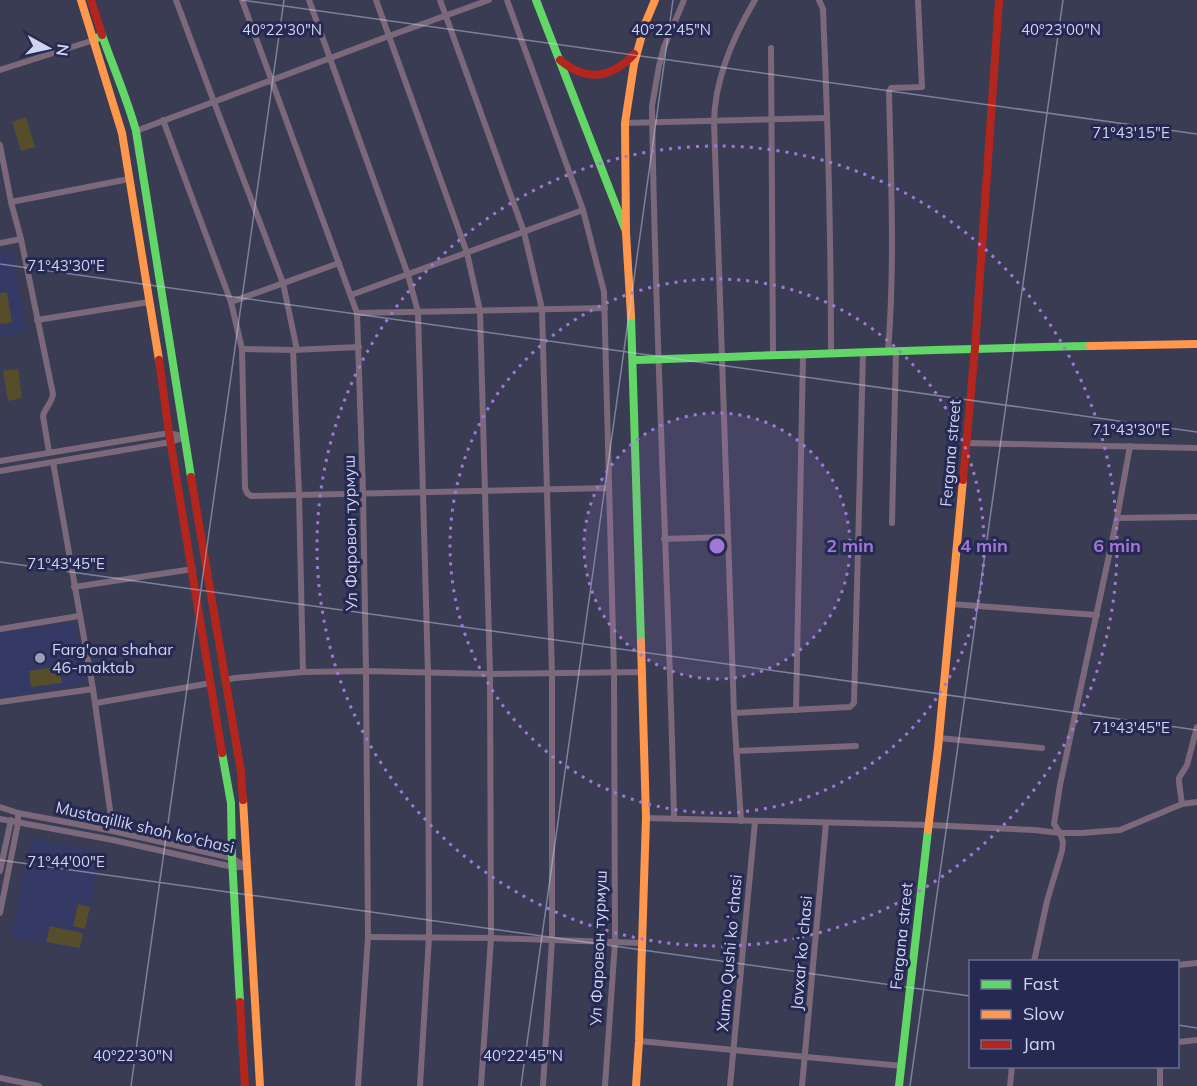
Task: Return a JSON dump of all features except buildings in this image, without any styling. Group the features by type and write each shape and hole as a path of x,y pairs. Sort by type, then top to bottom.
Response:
{"street":[{"path":"81,0 127,100 136,131 241,772 260,1086"},
{"path":"91,0 98,38 122,133 231,803 245,1086"},
{"path":"176,0 283,283 295,350 303,672"},
{"name":"Ул Фаровон турмуш","path":"242,0 357,313 363,492 368,936 358,1086"},
{"path":"309,0 408,275 418,312 428,674 429,937 420,1086"},
{"path":"376,0 466,253 480,311 489,674 491,938 481,1086"},
{"path":"440,0 524,232 542,309 552,674 552,940 543,1086"},
{"path":"136,131 489,0"},
{"name":"Ул Фаровон турмуш","path":"507,0 584,210 604,292 614,673 615,942 605,1086"},
{"path":"536,0 626,233"},
{"path":"560,60 570,69 582,74 593,75 615,70 625,64 633,56 639,44 655,0"},
{"path":"674,819 652,106 659,66 671,29 684,0"},
{"path":"741,821 727,537 714,106 718,85 732,43 755,0"},
{"path":"819,0 823,9 831,231 831,354"},
{"path":"892,523 893,230 889,92 891,88 922,87 918,0"},
{"name":"Fergana street","path":"900,1086 939,738 975,348 999,0"},
{"path":"0,70 98,38"},
{"path":"636,1086 646,818 633,360 626,233 625,123 630,83 639,44"},
{"path":"771,48 773,355"},
{"path":"625,123 827,118"},
{"path":"163,120 231,302 242,349 245,488 247,493 251,496 609,488"},
{"path":"0,145 53,394 53,399 43,416 49,452"},
{"path":"11,202 129,179"},
{"path":"351,295 584,210"},
{"path":"0,243 21,239"},
{"path":"231,302 339,263"},
{"path":"37,320 149,302"},
{"path":"357,313 604,308"},
{"path":"633,360 975,348 1197,344"},
{"path":"242,349 295,350 358,347"},
{"path":"734,713 850,707 854,704 863,353"},
{"path":"796,710 803,355"},
{"path":"168,422 173,424 182,420"},
{"path":"158,435 168,422"},
{"path":"0,461 158,435 170,438 185,436"},
{"path":"0,471 160,444 170,438"},
{"path":"966,442 1197,448"},
{"path":"160,444 173,453"},
{"path":"1034,960 1047,901 1062,851 1063,842 1054,824 1060,785 1117,518 1130,446"},
{"path":"53,462 96,703 113,831"},
{"path":"1117,518 1197,517"},
{"path":"664,539 727,537"},
{"path":"74,587 193,569"},
{"path":"951,604 1096,615"},
{"path":"0,629 79,616"},
{"path":"226,680 303,672 552,674 643,672"},
{"path":"96,703 211,683"},
{"path":"0,702 93,689"},
{"path":"1182,804 1179,778 1187,765 1197,727"},
{"path":"939,738 1042,748"},
{"path":"736,751 856,746"},
{"path":"646,818 929,825 1060,833 1120,830 1182,804 1197,802"},
{"name":"Mustaqillik shoh ko'chasi","path":"0,807 18,813 113,831 248,867"},
{"path":"0,871 10,821 18,813"},
{"path":"0,913 18,813"},
{"name":"Mustaqillik shoh ko'chasi","path":"0,819 233,863"},
{"name":"Xumo Qushi koʻchasi","path":"729,1086 755,822"},
{"name":"Javxar koʻchasi","path":"802,1086 826,823"},
{"path":"232,834 239,841 246,839"},
{"path":"368,936 642,943"},
{"path":"1179,965 1197,963"},
{"path":"1179,1042 1197,1040"},
{"path":"639,1041 902,1066"},
{"path":"1010,1086 1011,1068"},
{"path":"1160,1068 1160,1086"},
{"path":"0,1078 39,1086"}],"shaded area":[{"path":"26,117 35,147 21,151 12,122"},
{"path":"12,250 26,332 0,336 0,252"},
{"path":"7,292 12,323 0,324 0,293"},
{"path":"18,369 22,398 8,401 3,371"},
{"name":"Farg'ona shahar 46-maktab","path":"74,622 85,684 0,698 0,633"},
{"path":"59,666 62,683 31,687 29,671"},
{"path":"31,838 101,852 81,951 11,937"},
{"path":"78,904 90,907 85,929 73,926"},
{"path":"50,926 83,933 80,948 46,942"}],"traffic: fast":[{"path":"536,0 625,229"},
{"path":"94,40 102,35 136,131 191,477"},
{"path":"631,316 641,642"},
{"path":"633,360 1090,346"},
{"path":"222,753 231,803 240,1002"},
{"path":"899,1086 928,830"}],"traffic: slow":[{"path":"81,0 122,133 159,360"},
{"path":"631,316 626,233 625,123 634,64 645,24 655,0"},
{"path":"1090,346 1197,344"},
{"path":"928,830 963,480"},
{"path":"636,1086 646,818 641,642"},
{"path":"243,800 260,1086"}],"traffic: jam":[{"path":"91,0 102,35"},
{"path":"963,480 975,348 999,0"},
{"path":"560,60 579,72 598,75 616,69 634,54"},
{"path":"159,360 222,753"},
{"path":"191,477 241,772 243,800"},
{"path":"240,1002 245,1086"}],"place":[{"name":"Farg'ona shahar 46-maktab","path":"40,658"}]}
